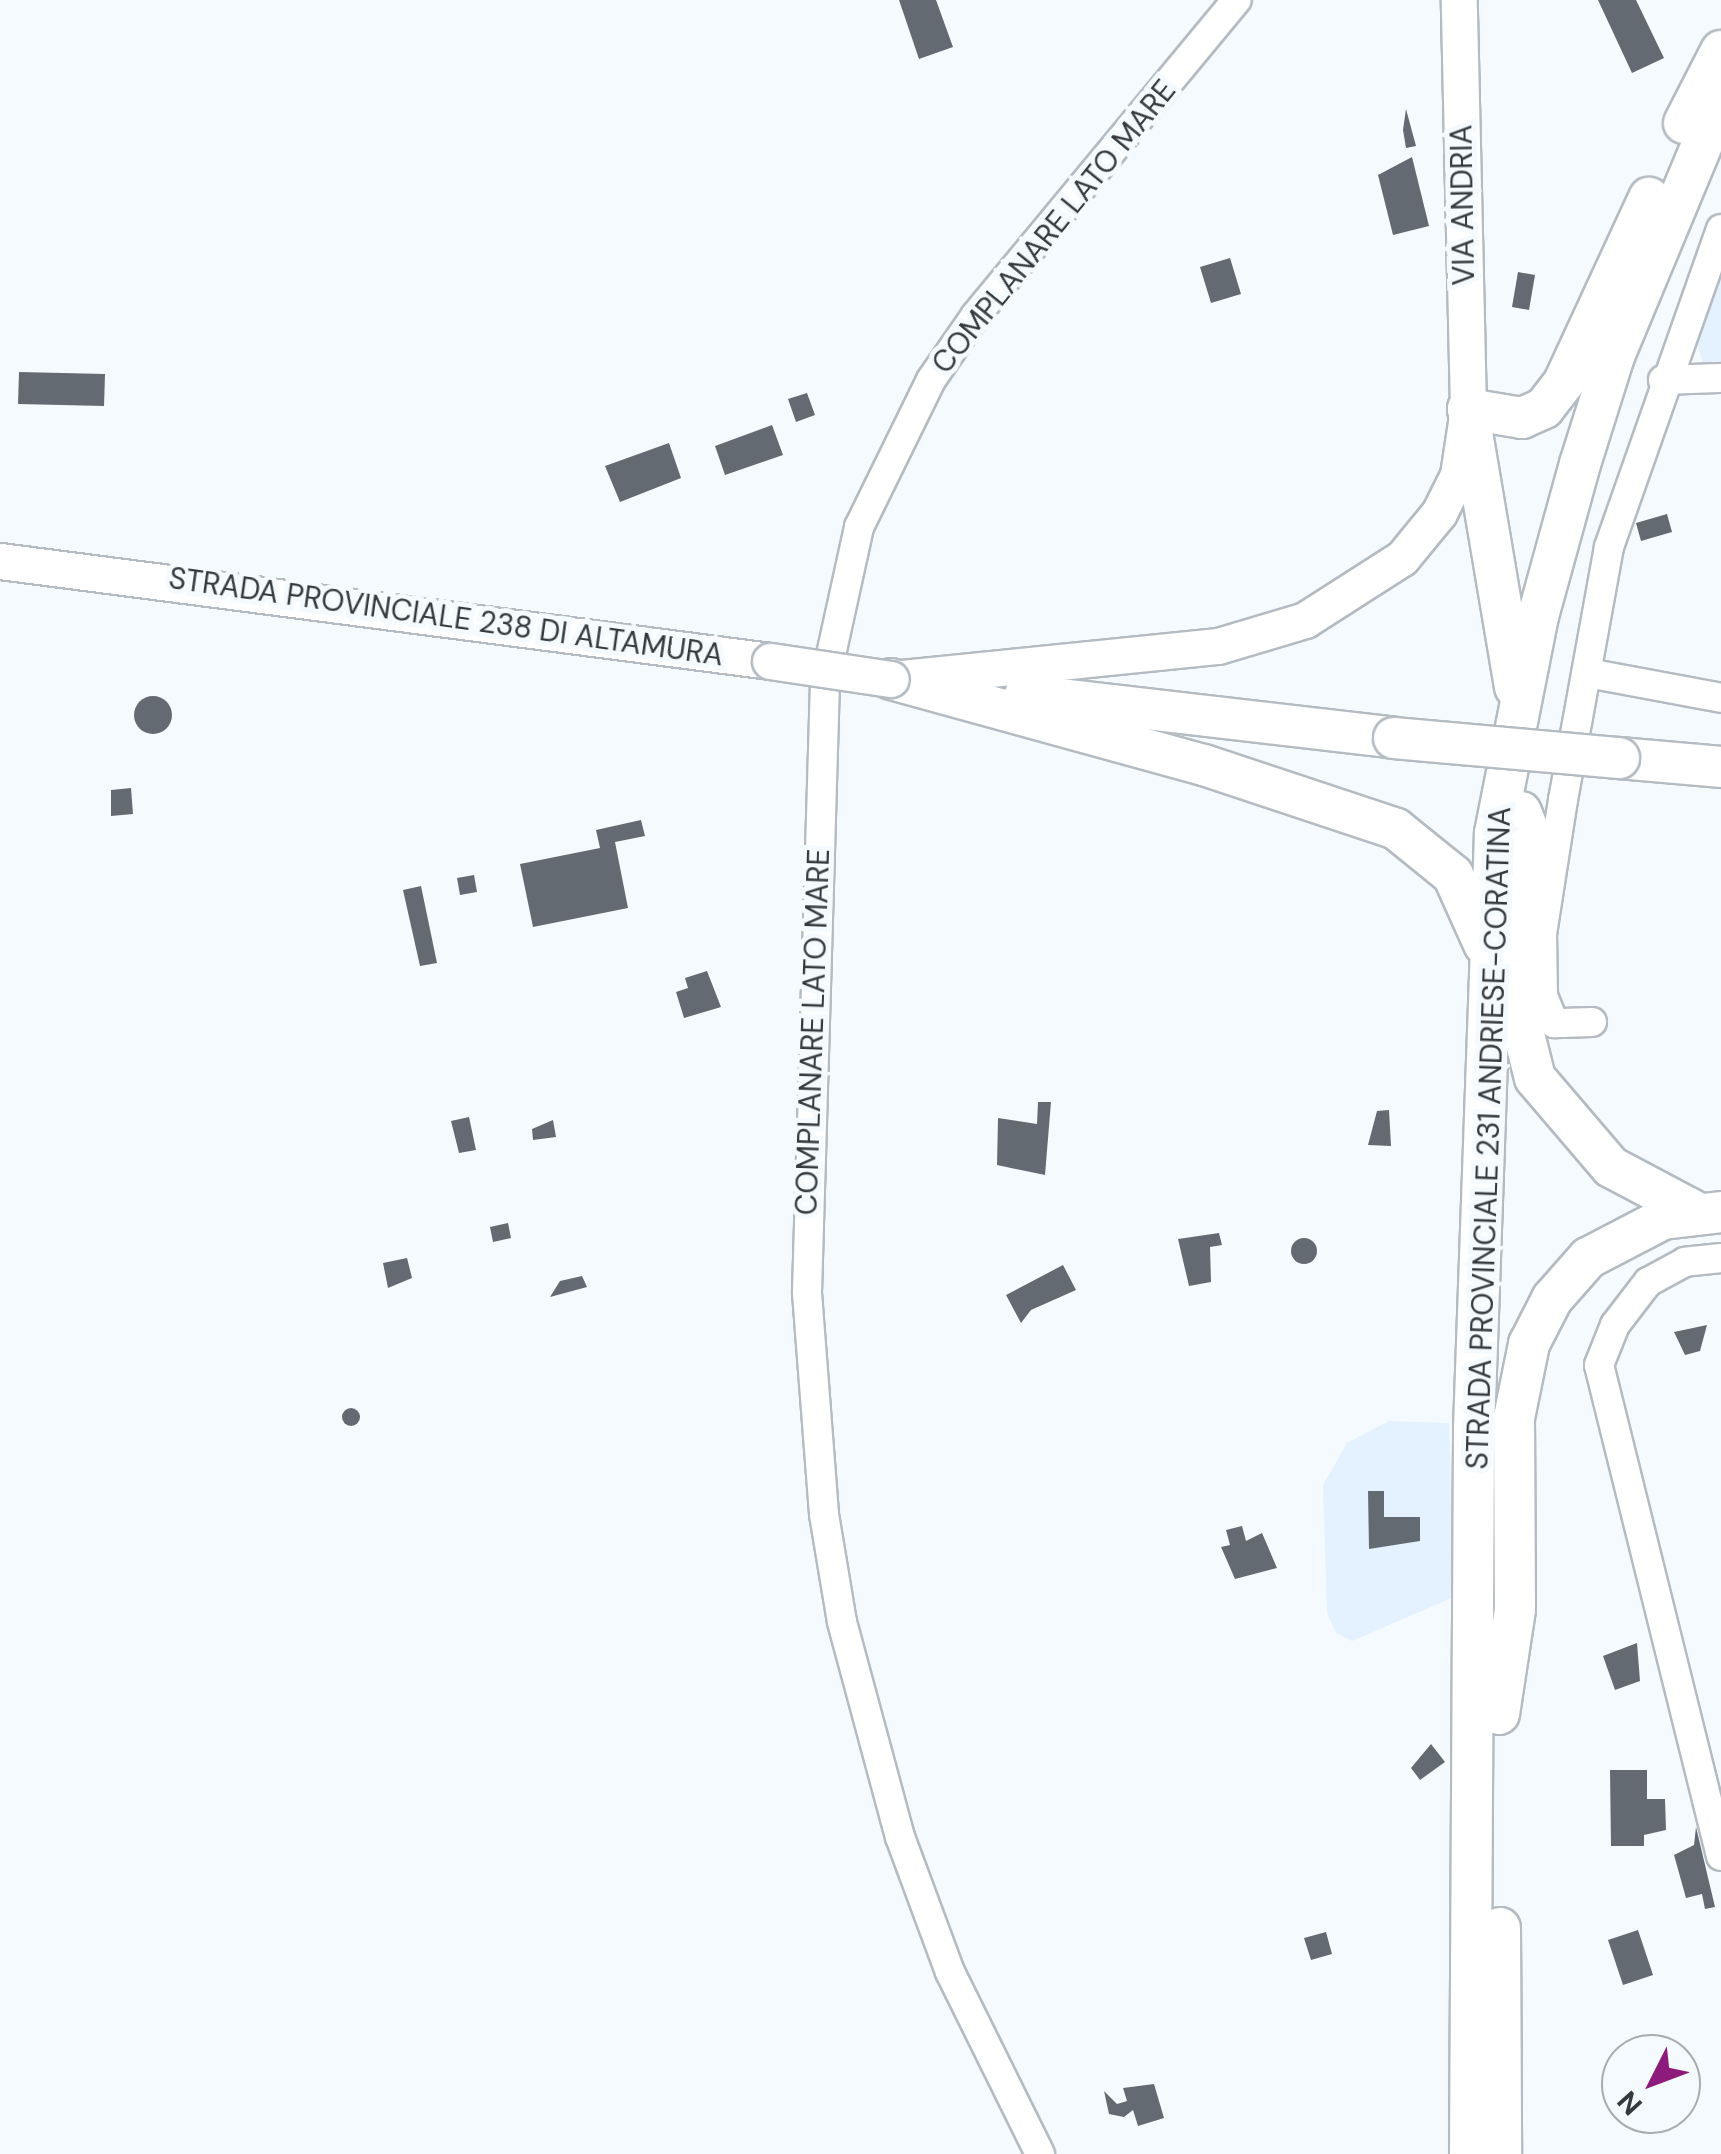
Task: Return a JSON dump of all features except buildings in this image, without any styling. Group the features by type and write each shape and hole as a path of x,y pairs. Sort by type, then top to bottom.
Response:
{"highway":[{"path":"1520,708 1468,409 1522,418 1544,408 1564,382 1721,51"},
{"name":"STRADA PROVINCIALE 231 ANDRIESE-CORATINA","path":"1470,2154 1474,1428 1495,833 1536,620 1614,356 1721,99"},
{"name":"STRADA PROVINCIALE 231 ANDRIESE-CORATINA","path":"1501,2154 1502,1009 1521,812 1572,572 1610,446 1721,158"},
{"path":"892,679 1394,738 1721,768"},
{"path":"892,679 1204,766 1396,830 1453,875 1472,906 1484,940 1486,1051"},
{"path":"1521,812 1533,841 1516,1006 1535,1078 1610,1167 1708,1212"},
{"path":"1499,1714 1515,1610 1514,1418 1528,1344 1552,1299 1588,1258 1635,1228 1708,1212"}],"main road":[{"name":"VIA ANDRIA","path":"892,679 1218,646 1305,620 1402,558 1439,512 1458,475 1468,409 1458,0"},
{"name":"STRADA PROVINCIALE 238 DI ALTAMURA","path":"7,561 892,679"}],"street":[{"name":"COMPLANARE LATO MARE","path":"1040,2154 950,1972 900,1837 842,1622 824,1514 807,1292 825,682 859,527 931,380 976,314 1237,0"},
{"path":"1592,1022 1554,1023 1543,980 1545,915 1609,547 1663,380 1721,229"},
{"path":"1663,380 1721,378"},
{"path":"1588,674 1721,698"},
{"path":"1721,1258 1686,1262 1648,1282 1615,1326 1600,1365 1721,1856"}],"shaded area":[{"path":"1721,259 1721,368 1703,364 1693,329"},
{"path":"1389,1421 1449,1423 1454,1597 1352,1641 1336,1633 1327,1613 1323,1485 1347,1443"}]}
